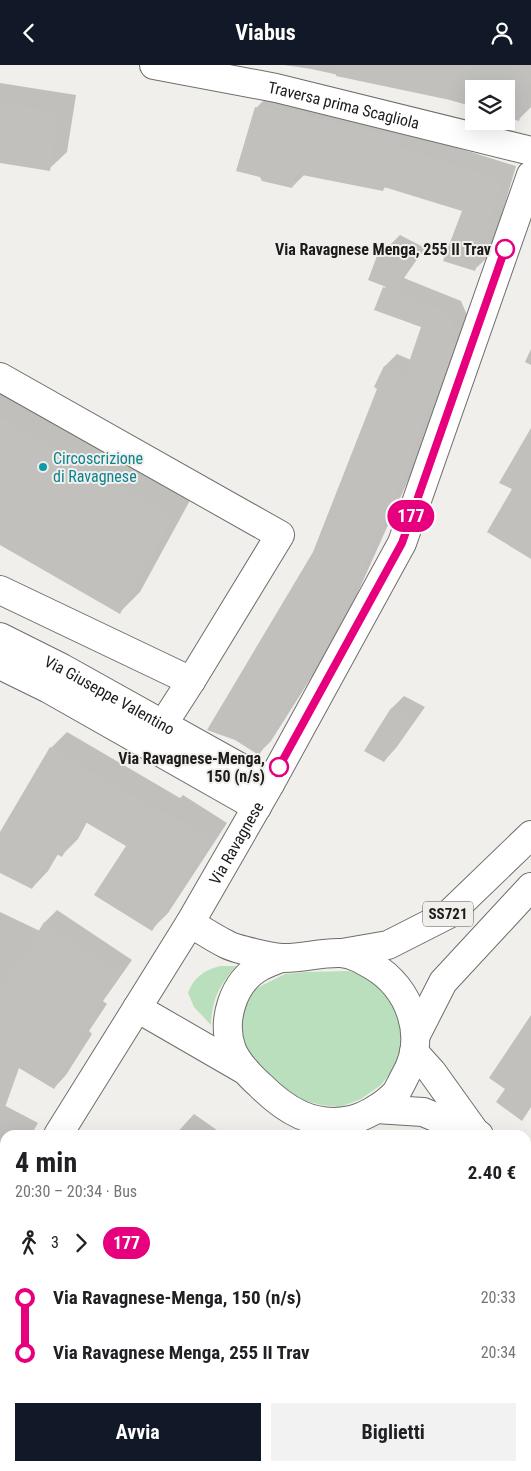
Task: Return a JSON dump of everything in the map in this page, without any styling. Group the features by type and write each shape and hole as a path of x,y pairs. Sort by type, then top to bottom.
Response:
{"main road":[{"name":"Traversa prima Scagliola","path":"154,65 276,88 531,151"},
{"name":"Via Ravagnese","path":"61,1130 190,923 263,796 402,543 531,175"},
{"path":"0,377 280,535 156,735"},
{"path":"0,590 191,681"},
{"name":"Via Giuseppe Valentino","path":"0,637 62,668 156,735 263,796"},
{"name":"Via Giuseppe Valentino","path":"0,665 49,689 156,735"},
{"name":"SS721","path":"342,953 388,945 449,914 531,835"},
{"name":"SS721","path":"415,1044 443,982 531,887"},
{"path":"190,923 228,945 281,958"},
{"path":"342,953 360,958 385,973 403,993 412,1013 415,1044 409,1069 396,1092 376,1109 351,1120 325,1122 299,1116 277,1102 246,1071 233,1051 228,1027 231,1005 242,983 259,967 281,958 342,953"},
{"path":"137,1008 246,1071"},
{"path":"415,1044 432,1072 474,1130"},
{"path":"376,1109 423,1112 467,1130"}],"green space":[{"path":"220,966 236,966 217,993 211,1025 194,1007 188,993 200,975"},
{"path":"349,971 363,974 385,992 398,1008 403,1048 396,1066 381,1085 361,1099 340,1107 302,1100 279,1085 259,1066 242,1043 241,1021 246,1003 255,989 285,974"}],"building":[{"path":"337,65 531,65 531,83 519,121 515,120 515,80 465,80 465,104 336,76"},
{"path":"0,103 59,112 50,171 0,163"},
{"path":"263,106 400,137 397,147 503,180 475,271 443,261 462,211 384,187 383,191 297,174 292,188 262,181 260,177 236,171 255,107 263,108"},
{"path":"387,246 414,260 394,290 368,280 377,256"},
{"path":"383,287 449,313 455,328 450,343 455,345 433,407 428,406 403,479 328,645 259,755 235,740 207,730 313,552 377,389 374,387 384,366 405,374 421,327 374,310"},
{"name":"Circoscrizione di Ravagnese","path":"0,417 173,516 120,614 0,545"},
{"path":"531,428 531,559 487,532 512,489 499,483"},
{"path":"391,708 414,719 384,762 364,751"},
{"path":"50,747 163,814 166,811 212,840 152,931 94,895 126,846 82,820 62,857 53,852 32,889 0,873 0,832"},
{"path":"44,922 121,973 92,1014 96,1017 78,1044 81,1046 54,1089 19,1068 3,1113 0,1113 0,989"},
{"path":"531,1015 531,1107 522,1121 496,1102 505,1089 489,1078"}],"bus line":[{"name":"177","path":"279,767 402,543 505,249"}],"place":[{"name":"Via Ravagnese Menga, 255 II Trav","path":"505,249"},
{"name":"Circoscrizione di Ravagnese","path":"43,467"},
{"name":"Via Ravagnese-Menga, 150 (n/s)","path":"279,767"}]}
